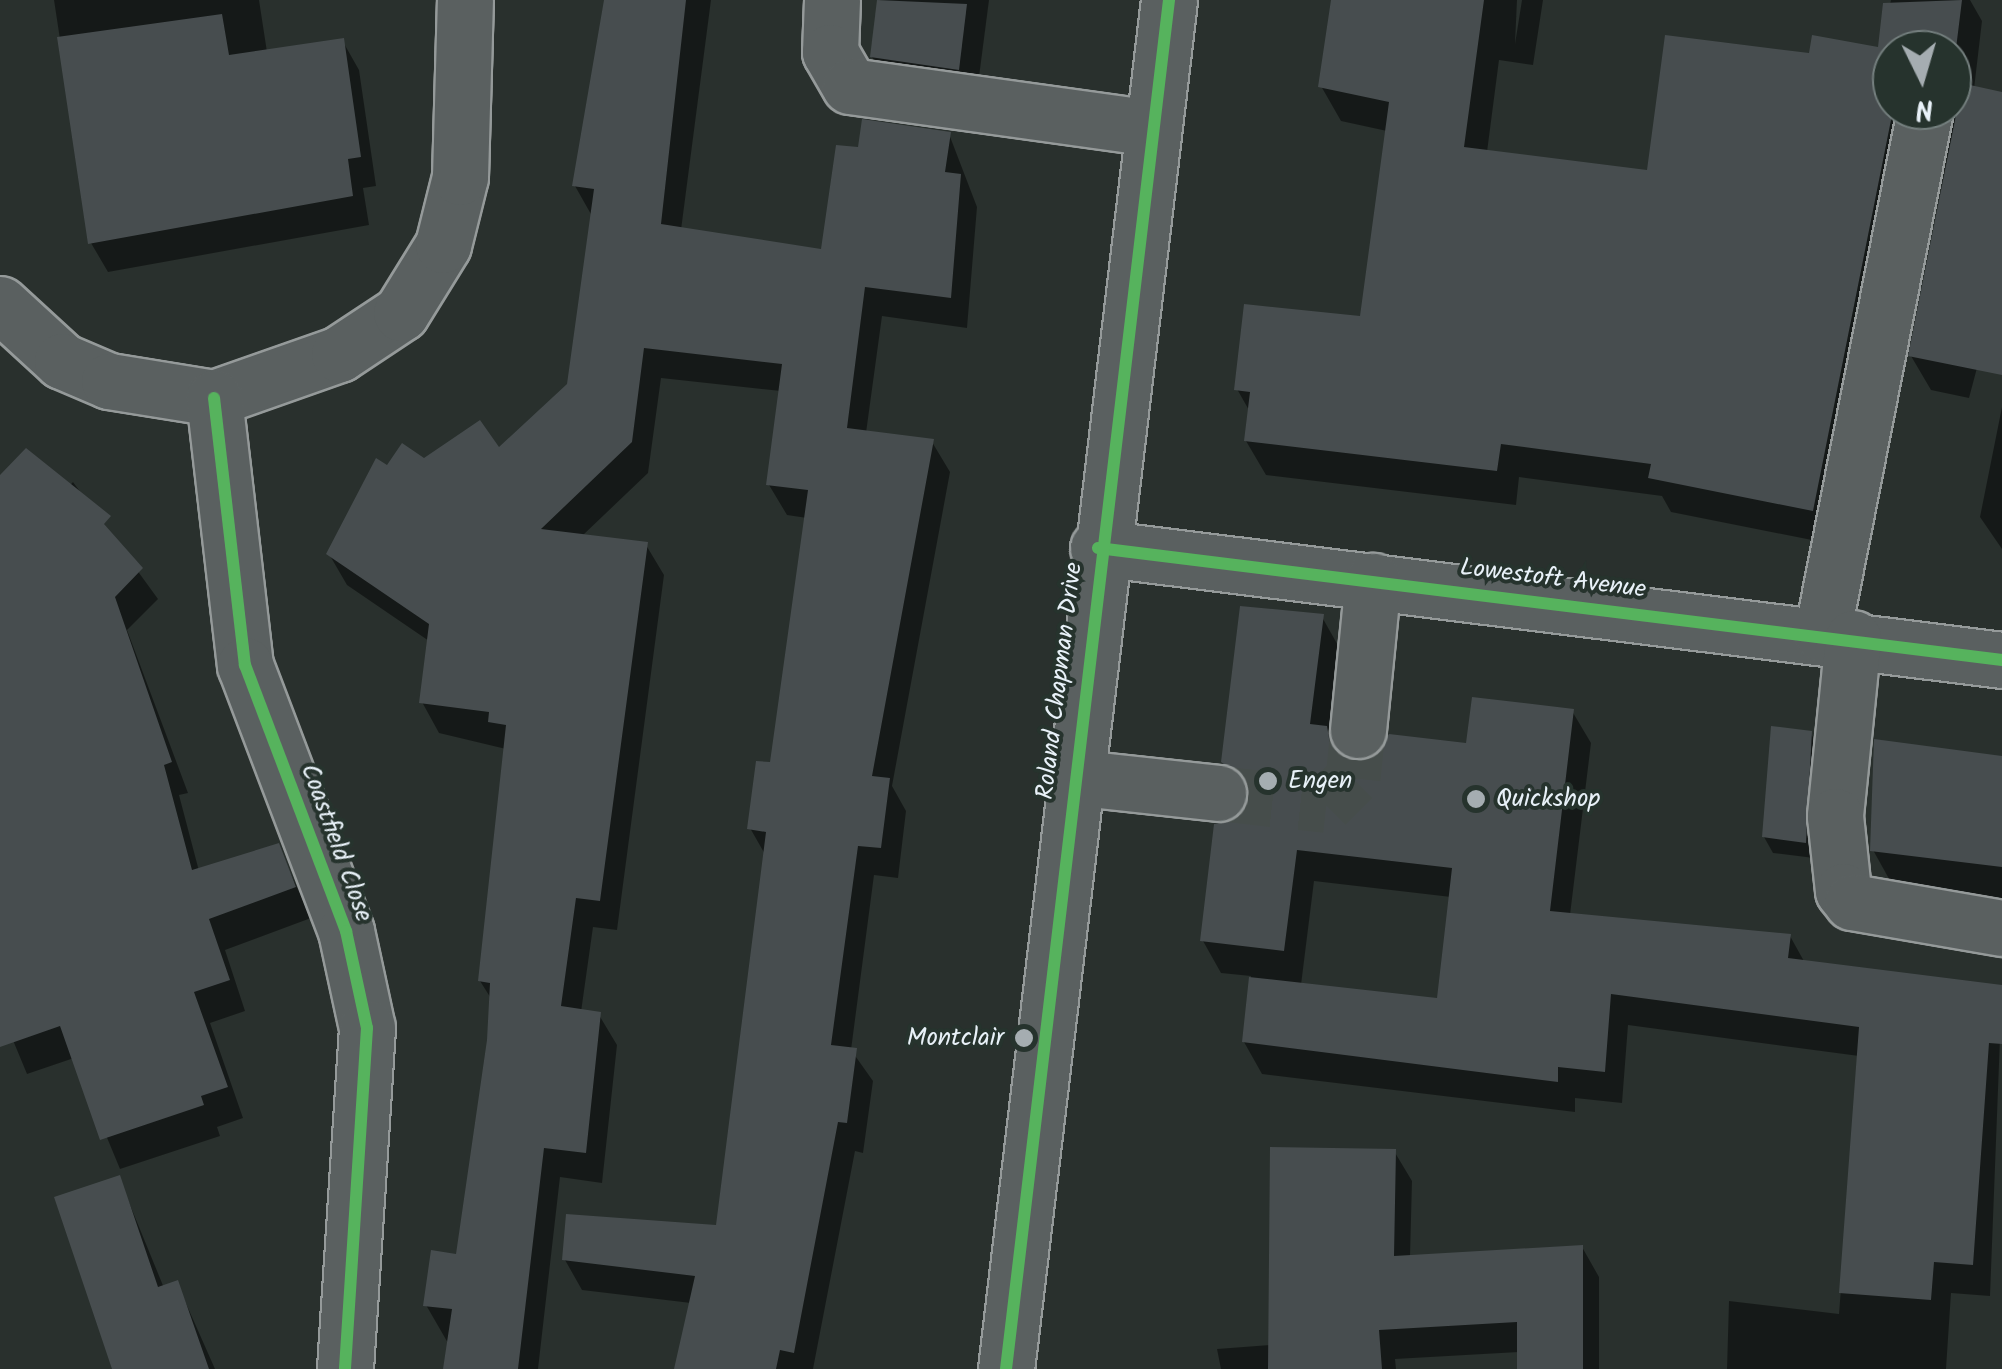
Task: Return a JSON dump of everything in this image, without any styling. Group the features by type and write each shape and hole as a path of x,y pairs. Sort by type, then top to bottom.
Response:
{"street":[{"path":"0,304 62,361 110,381 214,398 339,354 401,313 443,245 460,178 465,0"},
{"path":"832,0 830,52 850,86 1152,128"},
{"name":"Roland Chapman Drive","path":"1006,1369 1014,1270 1098,548 1169,0"},
{"path":"1922,130 1838,636 1835,816 1843,891 1852,902 2002,928"},
{"name":"Coastfield Close","path":"214,398 244,665 346,931 368,1028 345,1369"},
{"name":"Lowestoft Avenue","path":"1098,548 1838,636 2002,660"},
{"path":"1358,730 1373,581"},
{"path":"1072,777 1218,794"},
{"name":"Roland Chapman Drive","path":"980,1369 1014,1270"}],"building":[{"path":"604,0 686,0 661,224 821,249 836,145 858,147 862,119 951,132 945,172 961,174 951,298 865,287 847,428 934,439 872,776 890,778 881,848 858,846 831,1045 857,1048 847,1123 838,1122 794,1353 780,1350 776,1369 674,1369 695,1276 562,1260 566,1214 716,1225 766,832 747,829 756,761 770,762 808,490 766,485 782,364 644,348 632,442 541,529 648,542 600,901 576,898 561,1006 601,1012 586,1153 544,1148 518,1369 443,1369 452,1309 423,1306 431,1250 456,1254 487,1040 490,983 478,981 506,725 488,722 489,712 419,703 429,624 326,554 376,458 387,465 402,443 424,458 480,420 499,447 567,384 594,189 572,186"},
{"path":"877,0 967,4 959,70 870,57"},
{"path":"1331,0 1484,0 1464,147 1647,170 1665,35 1809,53 1812,35 1872,46 1872,130 1889,130 1813,511 1648,478 1651,464 1501,444 1497,471 1244,441 1250,392 1234,390 1244,304 1360,316 1389,102 1318,87"},
{"path":"1962,0 1958,30 1880,30 1883,3"},
{"path":"222,14 229,55 344,38 361,157 348,159 353,196 88,244 57,37"},
{"path":"1972,85 2002,92 2002,375 1908,356 1953,130 1972,130"},
{"path":"26,448 111,516 104,524 143,568 115,597 172,762 164,765 192,870 279,843 296,887 209,919 230,980 194,992 228,1087 201,1096 204,1105 100,1140 60,1026 0,1047 0,475"},
{"path":"1240,606 1324,614 1310,724 1327,726 1330,744 1354,761 1372,758 1389,734 1466,743 1472,697 1574,709 1550,911 1791,934 1788,958 2002,985 2002,1044 1989,1043 1973,1265 1934,1262 1931,1300 1839,1293 1859,1027 1611,994 1605,1072 1558,1067 1558,1082 1242,1042 1249,977 1437,998 1452,868 1297,850 1284,951 1200,941 1214,824 1231,821 1249,797 1246,780 1221,762"},
{"path":"1771,726 1812,731 1806,843 1762,837"},
{"path":"1874,739 2002,756 2002,867 1870,851"},
{"path":"1270,1147 1396,1149 1394,1256 1583,1245 1583,1369 1517,1369 1517,1322 1379,1330 1382,1369 1268,1369"},
{"path":"120,1175 158,1287 178,1280 209,1369 112,1369 54,1197"}],"tunnel":[{"path":"1218,793 1326,805 1353,778 1358,730"}],"cycle path":[{"path":"1006,1369 1169,0"},
{"path":"214,398 245,665 346,931 367,1028 345,1369"},
{"path":"1098,548 2002,660"}],"place":[{"name":"Engen","path":"1268,781"},
{"name":"Quickshop","path":"1476,799"},
{"name":"Montclair","path":"1024,1038"}]}
